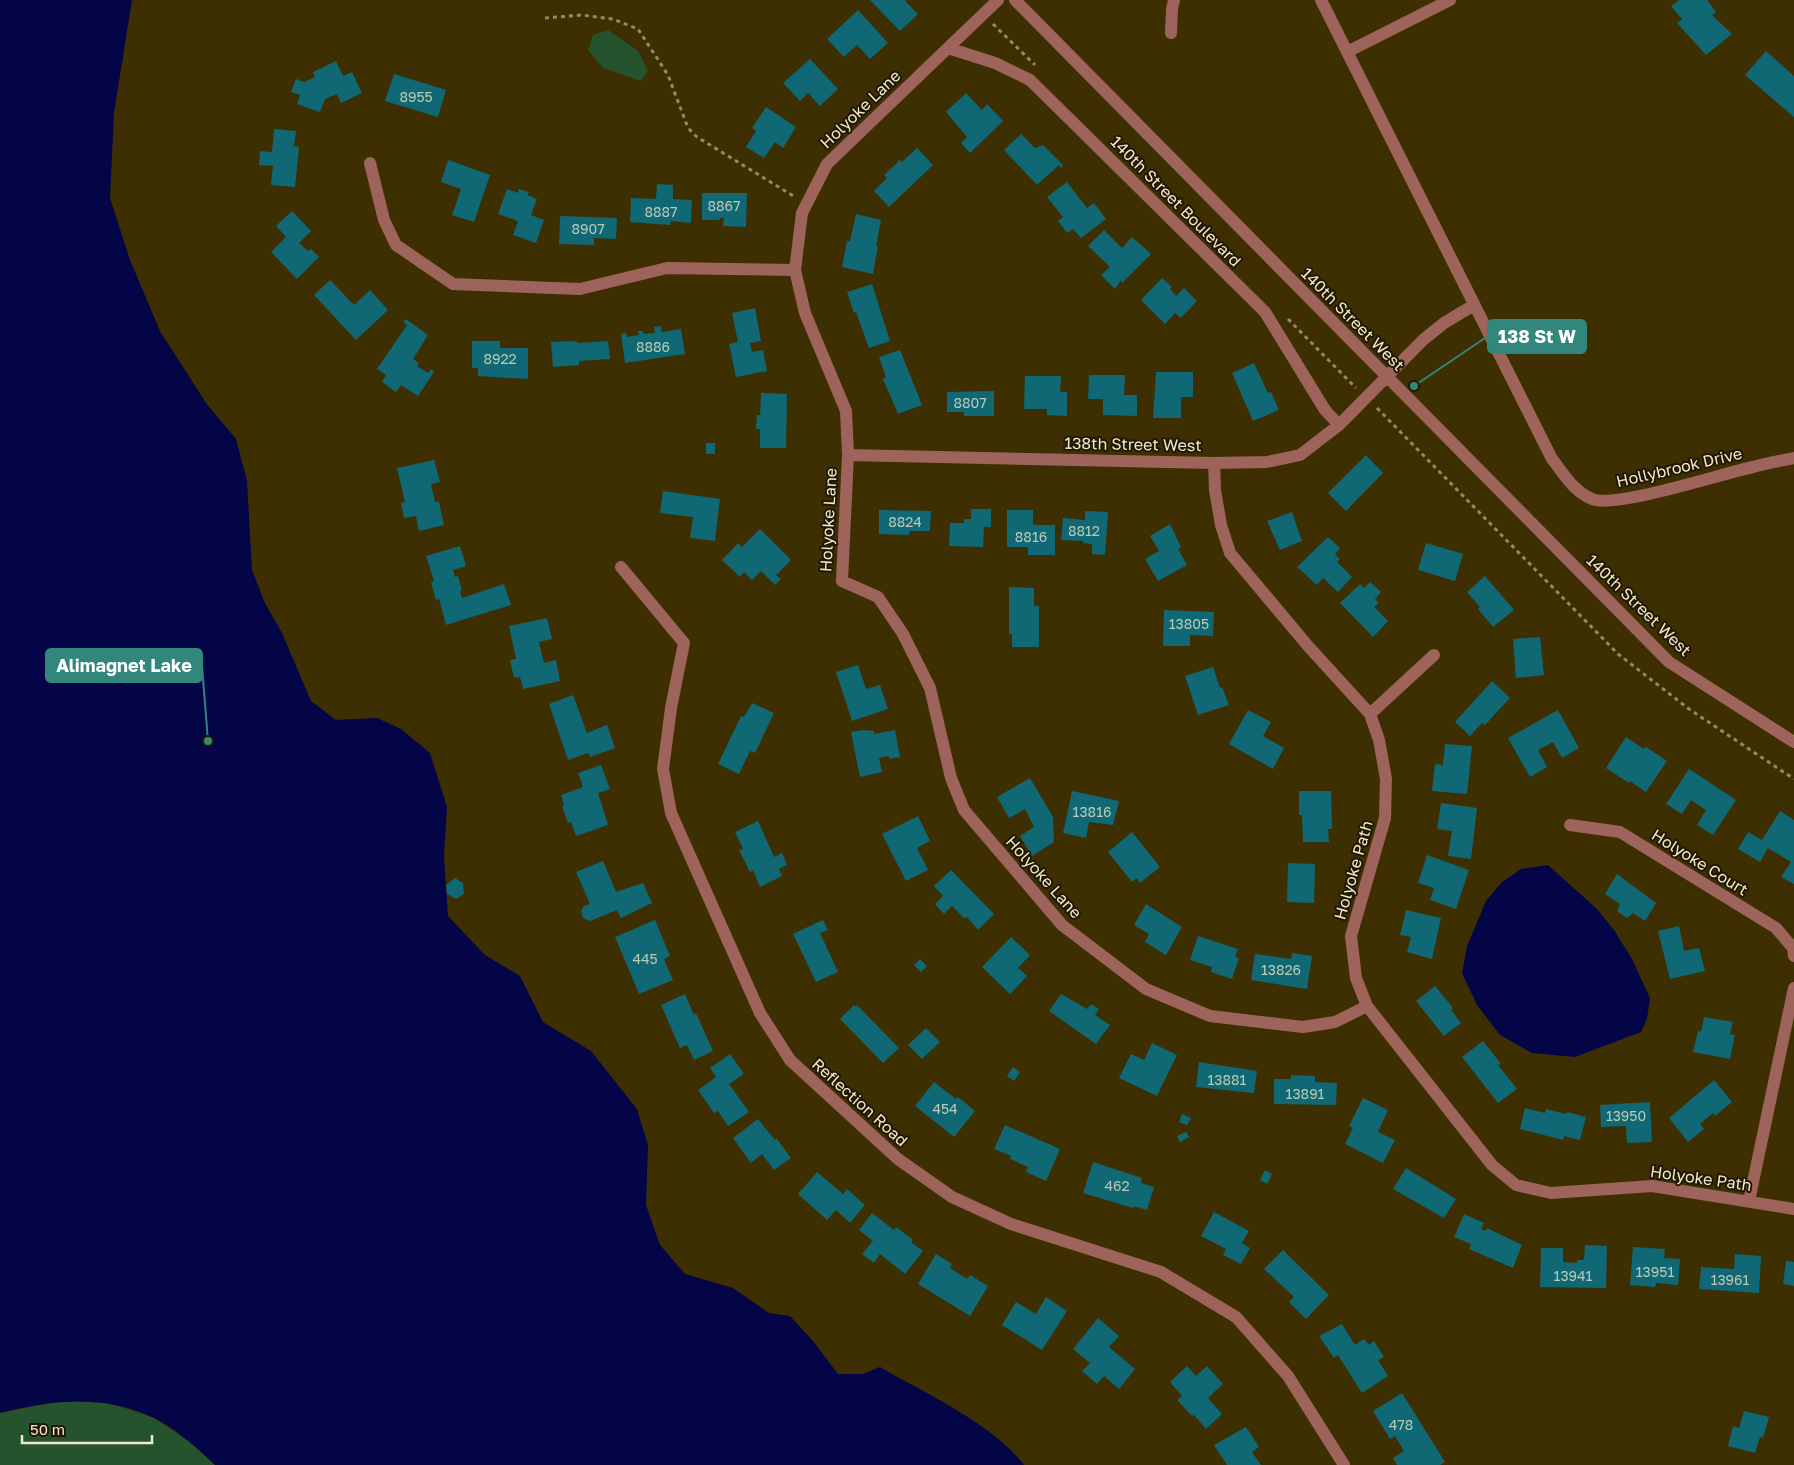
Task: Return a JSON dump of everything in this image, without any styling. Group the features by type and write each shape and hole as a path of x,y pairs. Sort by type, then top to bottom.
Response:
{"street":[{"name":"Holyoke Lane","path":"998,0 827,164 802,213 796,270 805,313 846,411 848,456 842,581 878,597 903,634 930,688 950,778 964,810 1062,925 1146,989 1210,1016 1303,1027 1335,1022 1367,1006"},
{"name":"140th Street West","path":"1015,0 1670,662 1794,742"},
{"path":"1171,33 1174,0"},
{"name":"Hollybrook Drive","path":"1321,0 1552,459 1576,490 1594,500 1621,499 1753,466 1794,458"},
{"path":"1347,52 1450,0"},
{"name":"140th Street Boulevard","path":"948,48 995,63 1030,80 1265,312 1325,410 1339,425"},
{"path":"370,163 384,220 396,245 453,284 580,289 667,268 796,270"},
{"name":"138th Street West","path":"848,456 1214,463 1267,462 1300,455 1339,425 1423,340 1474,305"},
{"name":"Holyoke Path","path":"1214,463 1215,490 1219,516 1230,553 1308,646 1370,714 1379,740 1386,779 1385,818 1351,936 1356,978 1367,1006 1492,1166 1516,1185 1551,1193 1652,1186 1794,1209"},
{"name":"Reflection Road","path":"621,567 684,643 671,708 663,769 671,813 760,1013 790,1060 898,1159 952,1197 1011,1224 1161,1272 1236,1318 1288,1376 1344,1465"},
{"path":"1370,714 1434,655"},
{"name":"Holyoke Court","path":"1570,825 1620,832 1776,928 1793,948 1794,956"},
{"path":"1749,1201 1794,988"}],"path":[{"path":"545,18 582,15 613,19 638,29 668,75 688,128 697,137 807,204"},
{"path":"1381,411 1618,654 1689,709 1794,779"}],"green space":[{"path":"608,30 638,51 648,71 641,81 603,68 588,50 593,35"},
{"path":"62,1401 109,1403 154,1418 193,1444 215,1465 0,1465 0,1413"}],"shaded area":[{"path":"0,0 132,0 114,113 110,198 130,260 160,331 206,403 236,439 247,481 252,570 265,603 282,633 311,701 336,720 377,718 401,729 430,753 447,807 444,854 448,916 485,955 520,976 543,1022 591,1051 637,1109 648,1145 646,1205 660,1245 685,1274 733,1288 769,1313 790,1316 813,1341 838,1374 863,1374 880,1367 977,1423 1011,1450 1024,1465 215,1465 186,1439 162,1422 135,1410 116,1405 97,1402 59,1403 20,1408 0,1413"},
{"path":"1548,865 1597,909 1614,930 1632,959 1650,998 1647,1019 1641,1032 1575,1057 1532,1053 1500,1035 1477,1005 1462,973 1467,946 1486,901 1502,882 1521,869"}],"building":[{"path":"870,0 907,0 905,1 918,14 900,31"},
{"path":"1679,0 1707,0 1716,12 1712,15 1732,34 1706,55 1677,23 1682,19 1671,6"},
{"path":"858,10 888,43 870,59 857,45 844,57 827,39"},
{"path":"1766,51 1794,76 1794,117 1745,75"},
{"path":"810,59 838,89 820,106 808,93 800,101 783,83"},
{"path":"336,61 343,76 352,72 362,93 341,103 337,94 325,99 320,112 297,104 300,95 291,92 296,79 304,82 315,77 313,72"},
{"path":"394,74 446,90 438,117 385,101"},
{"path":"966,93 982,110 987,104 1003,121 970,153 961,143 967,137 946,112"},
{"path":"766,107 796,127 783,148 775,142 764,158 746,147 756,131 752,128"},
{"path":"274,129 296,131 294,146 299,147 295,187 271,185 273,166 259,165 260,151 272,152"},
{"path":"1021,134 1035,148 1043,145 1063,165 1061,168 1059,165 1037,185 1004,150"},
{"path":"917,148 933,165 889,207 874,191 887,178 884,175"},
{"path":"448,160 490,175 474,222 452,215 461,189 441,182"},
{"path":"1067,182 1087,208 1094,203 1106,219 1081,238 1073,229 1067,233 1058,221 1063,217 1047,197"},
{"path":"657,184 673,185 673,199 692,200 691,223 671,221 670,225 630,222 631,198 656,199"},
{"path":"507,189 518,193 519,189 529,192 527,195 537,199 531,215 544,220 536,243 513,235 518,221 498,214"},
{"path":"702,193 747,193 746,227 723,226 724,218 719,220 702,220"},
{"path":"292,211 311,231 299,243 308,251 311,249 319,257 297,279 271,252 286,237 276,226"},
{"path":"856,214 881,220 873,274 842,267 847,241 850,241"},
{"path":"560,216 617,218 616,239 594,238 594,245 559,244"},
{"path":"1104,230 1122,248 1132,237 1151,254 1122,283 1121,280 1115,289 1101,275 1110,267 1088,246"},
{"path":"1162,278 1172,287 1170,289 1176,296 1184,288 1197,301 1181,318 1175,313 1165,324 1141,300"},
{"path":"330,280 354,305 370,290 388,310 356,340 314,295"},
{"path":"872,284 890,341 869,348 847,292"},
{"path":"755,308 761,341 750,343 752,352 763,350 767,371 736,377 729,344 738,342 732,313"},
{"path":"406,319 428,335 413,359 419,363 417,366 428,373 431,369 434,372 418,396 401,385 396,392 382,382 386,375 377,369 407,325 403,322"},
{"path":"661,326 662,332 681,329 685,354 625,363 621,334 626,333 627,337 639,335 638,331 643,331 643,334 655,333 654,327"},
{"path":"472,341 500,341 500,348 528,348 528,379 478,376 478,368 472,368"},
{"path":"577,341 577,343 608,341 610,359 579,361 579,365 553,367 551,342"},
{"path":"900,350 922,405 898,414 883,379 886,377 879,357"},
{"path":"1254,363 1268,393 1271,392 1279,410 1253,421 1232,373"},
{"path":"1156,372 1193,372 1193,397 1181,397 1181,418 1153,418"},
{"path":"1089,375 1125,375 1124,395 1137,395 1137,416 1103,415 1103,399 1088,399"},
{"path":"1025,376 1061,376 1060,392 1067,392 1067,416 1047,415 1047,409 1024,409"},
{"path":"994,391 994,416 964,416 964,412 947,412 947,392"},
{"path":"761,393 787,394 786,448 760,448 760,429 756,429 757,415 760,415"},
{"path":"706,443 715,443 715,454 706,454"},
{"path":"1366,455 1383,473 1346,511 1328,493"},
{"path":"434,460 440,482 431,484 435,502 439,502 444,525 419,531 416,516 404,518 401,503 405,502 397,468"},
{"path":"663,491 720,499 715,541 690,538 693,517 660,513"},
{"path":"971,509 991,509 991,527 984,527 983,547 949,546 950,523 964,523 964,519 971,519"},
{"path":"879,510 931,511 930,531 910,531 909,535 879,534"},
{"path":"1007,510 1033,510 1033,525 1055,525 1055,555 1028,555 1028,547 1007,547"},
{"path":"1085,511 1108,512 1105,555 1092,554 1092,544 1083,543 1083,541 1061,540 1063,518 1085,520"},
{"path":"1292,512 1302,541 1280,550 1267,521"},
{"path":"1170,524 1181,547 1178,549 1187,565 1158,581 1145,559 1159,551 1150,536"},
{"path":"760,529 791,560 776,575 781,579 775,585 761,571 752,580 744,572 740,577 722,560 738,543 742,547"},
{"path":"1328,537 1340,548 1335,554 1340,559 1337,562 1352,577 1338,592 1323,578 1317,585 1297,567"},
{"path":"1426,543 1463,554 1455,581 1418,570"},
{"path":"460,546 466,566 453,570 455,577 458,576 462,598 504,584 511,605 446,625 439,599 436,600 431,583 434,581 426,556"},
{"path":"1485,576 1514,610 1493,627 1467,592"},
{"path":"1370,582 1381,592 1375,599 1379,603 1374,607 1388,621 1373,637 1340,603 1360,584 1364,588"},
{"path":"1009,587 1034,588 1034,606 1039,606 1039,647 1012,647 1012,634 1009,634"},
{"path":"1164,610 1214,612 1213,636 1190,635 1190,646 1163,646"},
{"path":"547,618 552,639 539,642 544,663 556,660 560,681 523,689 520,677 514,678 510,660 516,659 509,626"},
{"path":"1540,637 1544,675 1516,678 1513,639"},
{"path":"858,665 866,689 880,685 888,709 852,721 836,672"},
{"path":"1213,667 1220,688 1222,687 1229,705 1198,715 1185,676"},
{"path":"1492,681 1510,698 1485,725 1482,723 1470,736 1455,722"},
{"path":"573,695 587,733 607,725 615,748 590,757 588,753 568,760 549,704"},
{"path":"752,703 774,713 755,753 750,751 739,774 718,764 741,716 744,717"},
{"path":"1248,710 1271,722 1263,736 1284,748 1273,769 1229,744"},
{"path":"1558,710 1579,748 1562,758 1553,742 1538,750 1547,767 1530,777 1508,738"},
{"path":"895,730 900,757 889,759 889,756 879,758 882,772 860,777 851,732 874,731 874,734"},
{"path":"1626,737 1667,761 1646,792 1606,768"},
{"path":"1445,744 1472,746 1467,794 1432,791 1435,764 1443,765"},
{"path":"601,765 610,789 598,793 608,825 576,836 571,822 568,823 562,806 564,805 561,795 583,787 578,773"},
{"path":"1689,769 1736,800 1713,835 1697,825 1706,810 1691,800 1682,814 1666,804"},
{"path":"1030,778 1053,817 1054,842 1032,856 1020,836 1034,827 1025,809 1009,818 997,797"},
{"path":"1072,791 1119,801 1113,825 1089,822 1086,838 1063,833"},
{"path":"1299,791 1331,791 1332,829 1328,829 1329,842 1303,842 1302,815 1299,815"},
{"path":"1441,803 1477,808 1471,859 1448,856 1452,831 1437,829"},
{"path":"1780,811 1794,820 1794,884 1781,877 1791,862 1768,848 1760,862 1738,849 1748,832 1762,840"},
{"path":"918,816 930,841 917,848 928,870 906,881 882,834"},
{"path":"758,821 774,857 782,853 787,865 779,869 782,876 760,887 753,870 750,872 739,850 743,849 735,832"},
{"path":"1132,832 1160,867 1140,883 1137,878 1132,882 1108,852"},
{"path":"1427,855 1469,870 1456,909 1430,900 1434,888 1418,883"},
{"path":"603,861 616,892 643,883 652,903 621,918 617,910 590,921 583,918 581,911 584,906 590,904 576,872"},
{"path":"1288,863 1315,864 1314,903 1287,902"},
{"path":"951,870 994,914 978,930 967,917 964,918 952,906 944,914 935,904 943,896 934,886"},
{"path":"1617,874 1656,903 1645,921 1633,913 1627,918 1617,911 1620,904 1605,894"},
{"path":"455,878 463,883 464,894 456,899 447,894 446,885"},
{"path":"1146,904 1182,927 1166,955 1145,942 1149,934 1134,925"},
{"path":"1406,910 1441,918 1432,959 1407,952 1411,937 1400,935"},
{"path":"655,920 670,956 664,959 673,980 639,994 615,937"},
{"path":"823,920 828,930 820,933 838,972 816,982 793,934"},
{"path":"1679,926 1684,951 1699,948 1705,971 1670,979 1658,931"},
{"path":"1198,936 1238,949 1235,957 1239,958 1232,979 1211,972 1212,967 1190,960"},
{"path":"1011,937 1030,955 1018,968 1027,976 1010,994 982,967"},
{"path":"1292,953 1312,956 1307,989 1251,980 1255,954 1291,959"},
{"path":"920,959 927,966 921,972 914,965"},
{"path":"1435,986 1453,1008 1451,1010 1461,1023 1444,1036 1416,1001"},
{"path":"685,994 713,1051 694,1060 687,1045 680,1048 661,1005"},
{"path":"1061,994 1087,1009 1091,1004 1099,1009 1095,1015 1110,1025 1096,1044 1049,1011"},
{"path":"854,1005 856,1007 857,1005 899,1048 883,1063 840,1019"},
{"path":"1704,1017 1733,1022 1730,1034 1735,1035 1730,1059 1693,1052 1698,1031 1701,1032"},
{"path":"926,1028 940,1042 922,1059 908,1045"},
{"path":"1483,1041 1501,1064 1498,1065 1517,1089 1498,1103 1462,1057"},
{"path":"1152,1043 1177,1055 1157,1096 1119,1078 1131,1054 1144,1060"},
{"path":"730,1054 744,1074 729,1084 749,1112 728,1126 718,1111 714,1113 698,1090 716,1077 710,1068"},
{"path":"1199,1062 1257,1071 1254,1093 1196,1087"},
{"path":"1013,1067 1020,1072 1014,1081 1007,1076"},
{"path":"1291,1075 1315,1076 1315,1082 1337,1083 1336,1105 1274,1104 1274,1079 1291,1079"},
{"path":"1714,1080 1732,1102 1715,1116 1713,1113 1700,1124 1704,1129 1688,1142 1669,1118"},
{"path":"934,1082 956,1099 958,1097 975,1111 954,1137 915,1106"},
{"path":"1363,1098 1388,1110 1378,1132 1395,1140 1383,1163 1345,1144 1353,1128 1349,1126"},
{"path":"1650,1102 1652,1142 1627,1143 1626,1126 1601,1127 1600,1105"},
{"path":"1525,1108 1545,1113 1546,1109 1566,1114 1567,1112 1586,1117 1580,1140 1564,1136 1563,1140 1520,1129"},
{"path":"1182,1114 1191,1118 1187,1125 1179,1122"},
{"path":"758,1119 775,1140 777,1139 791,1158 774,1170 762,1154 751,1163 733,1138"},
{"path":"1005,1125 1060,1149 1046,1181 1026,1172 1028,1167 1010,1159 1011,1156 994,1149"},
{"path":"1186,1132 1189,1137 1180,1142 1177,1136"},
{"path":"1093,1162 1142,1178 1141,1183 1154,1187 1147,1210 1134,1206 1133,1208 1083,1193"},
{"path":"1406,1168 1456,1199 1444,1218 1393,1189"},
{"path":"1265,1170 1272,1174 1267,1184 1260,1180"},
{"path":"817,1172 843,1194 847,1189 865,1205 850,1223 836,1210 827,1220 798,1194"},
{"path":"1214,1212 1249,1231 1242,1243 1250,1248 1241,1264 1223,1255 1226,1249 1201,1236"},
{"path":"872,1213 894,1230 896,1227 913,1240 911,1242 923,1251 905,1274 880,1254 874,1263 862,1254 873,1241 859,1230"},
{"path":"1464,1214 1484,1223 1481,1229 1486,1231 1487,1228 1522,1245 1513,1268 1469,1249 1471,1244 1454,1237"},
{"path":"1585,1245 1607,1246 1606,1288 1540,1287 1541,1248 1563,1248 1563,1262 1577,1263 1577,1260 1584,1260"},
{"path":"1633,1247 1665,1249 1664,1258 1680,1259 1678,1285 1656,1283 1655,1287 1630,1285"},
{"path":"1283,1250 1329,1295 1306,1319 1289,1302 1294,1297 1264,1269"},
{"path":"936,1254 952,1264 950,1268 967,1279 970,1275 988,1286 970,1316 918,1284"},
{"path":"1735,1254 1761,1256 1759,1293 1699,1289 1701,1267 1734,1269"},
{"path":"1786,1261 1794,1262 1794,1286 1783,1284"},
{"path":"1046,1297 1067,1311 1042,1350 1002,1325 1016,1302 1036,1314"},
{"path":"1098,1318 1119,1336 1109,1347 1135,1369 1119,1389 1104,1376 1097,1384 1082,1371 1090,1363 1073,1349"},
{"path":"1342,1324 1355,1345 1364,1339 1369,1345 1374,1341 1384,1357 1378,1360 1388,1376 1362,1393 1338,1355 1334,1358 1319,1336"},
{"path":"1187,1366 1196,1376 1207,1366 1223,1384 1208,1398 1222,1414 1206,1429 1177,1400 1182,1396 1170,1382"},
{"path":"1402,1393 1445,1462 1440,1465 1397,1465 1393,1458 1404,1451 1395,1436 1390,1439 1373,1411"},
{"path":"1744,1411 1769,1417 1763,1438 1760,1437 1755,1453 1728,1446 1733,1426 1739,1428"},
{"path":"1246,1427 1259,1447 1252,1452 1261,1465 1227,1465 1214,1445"}],"place":[{"name":"138 St W","path":"1414,386"},
{"name":"Alimagnet Lake","path":"208,741"}]}
